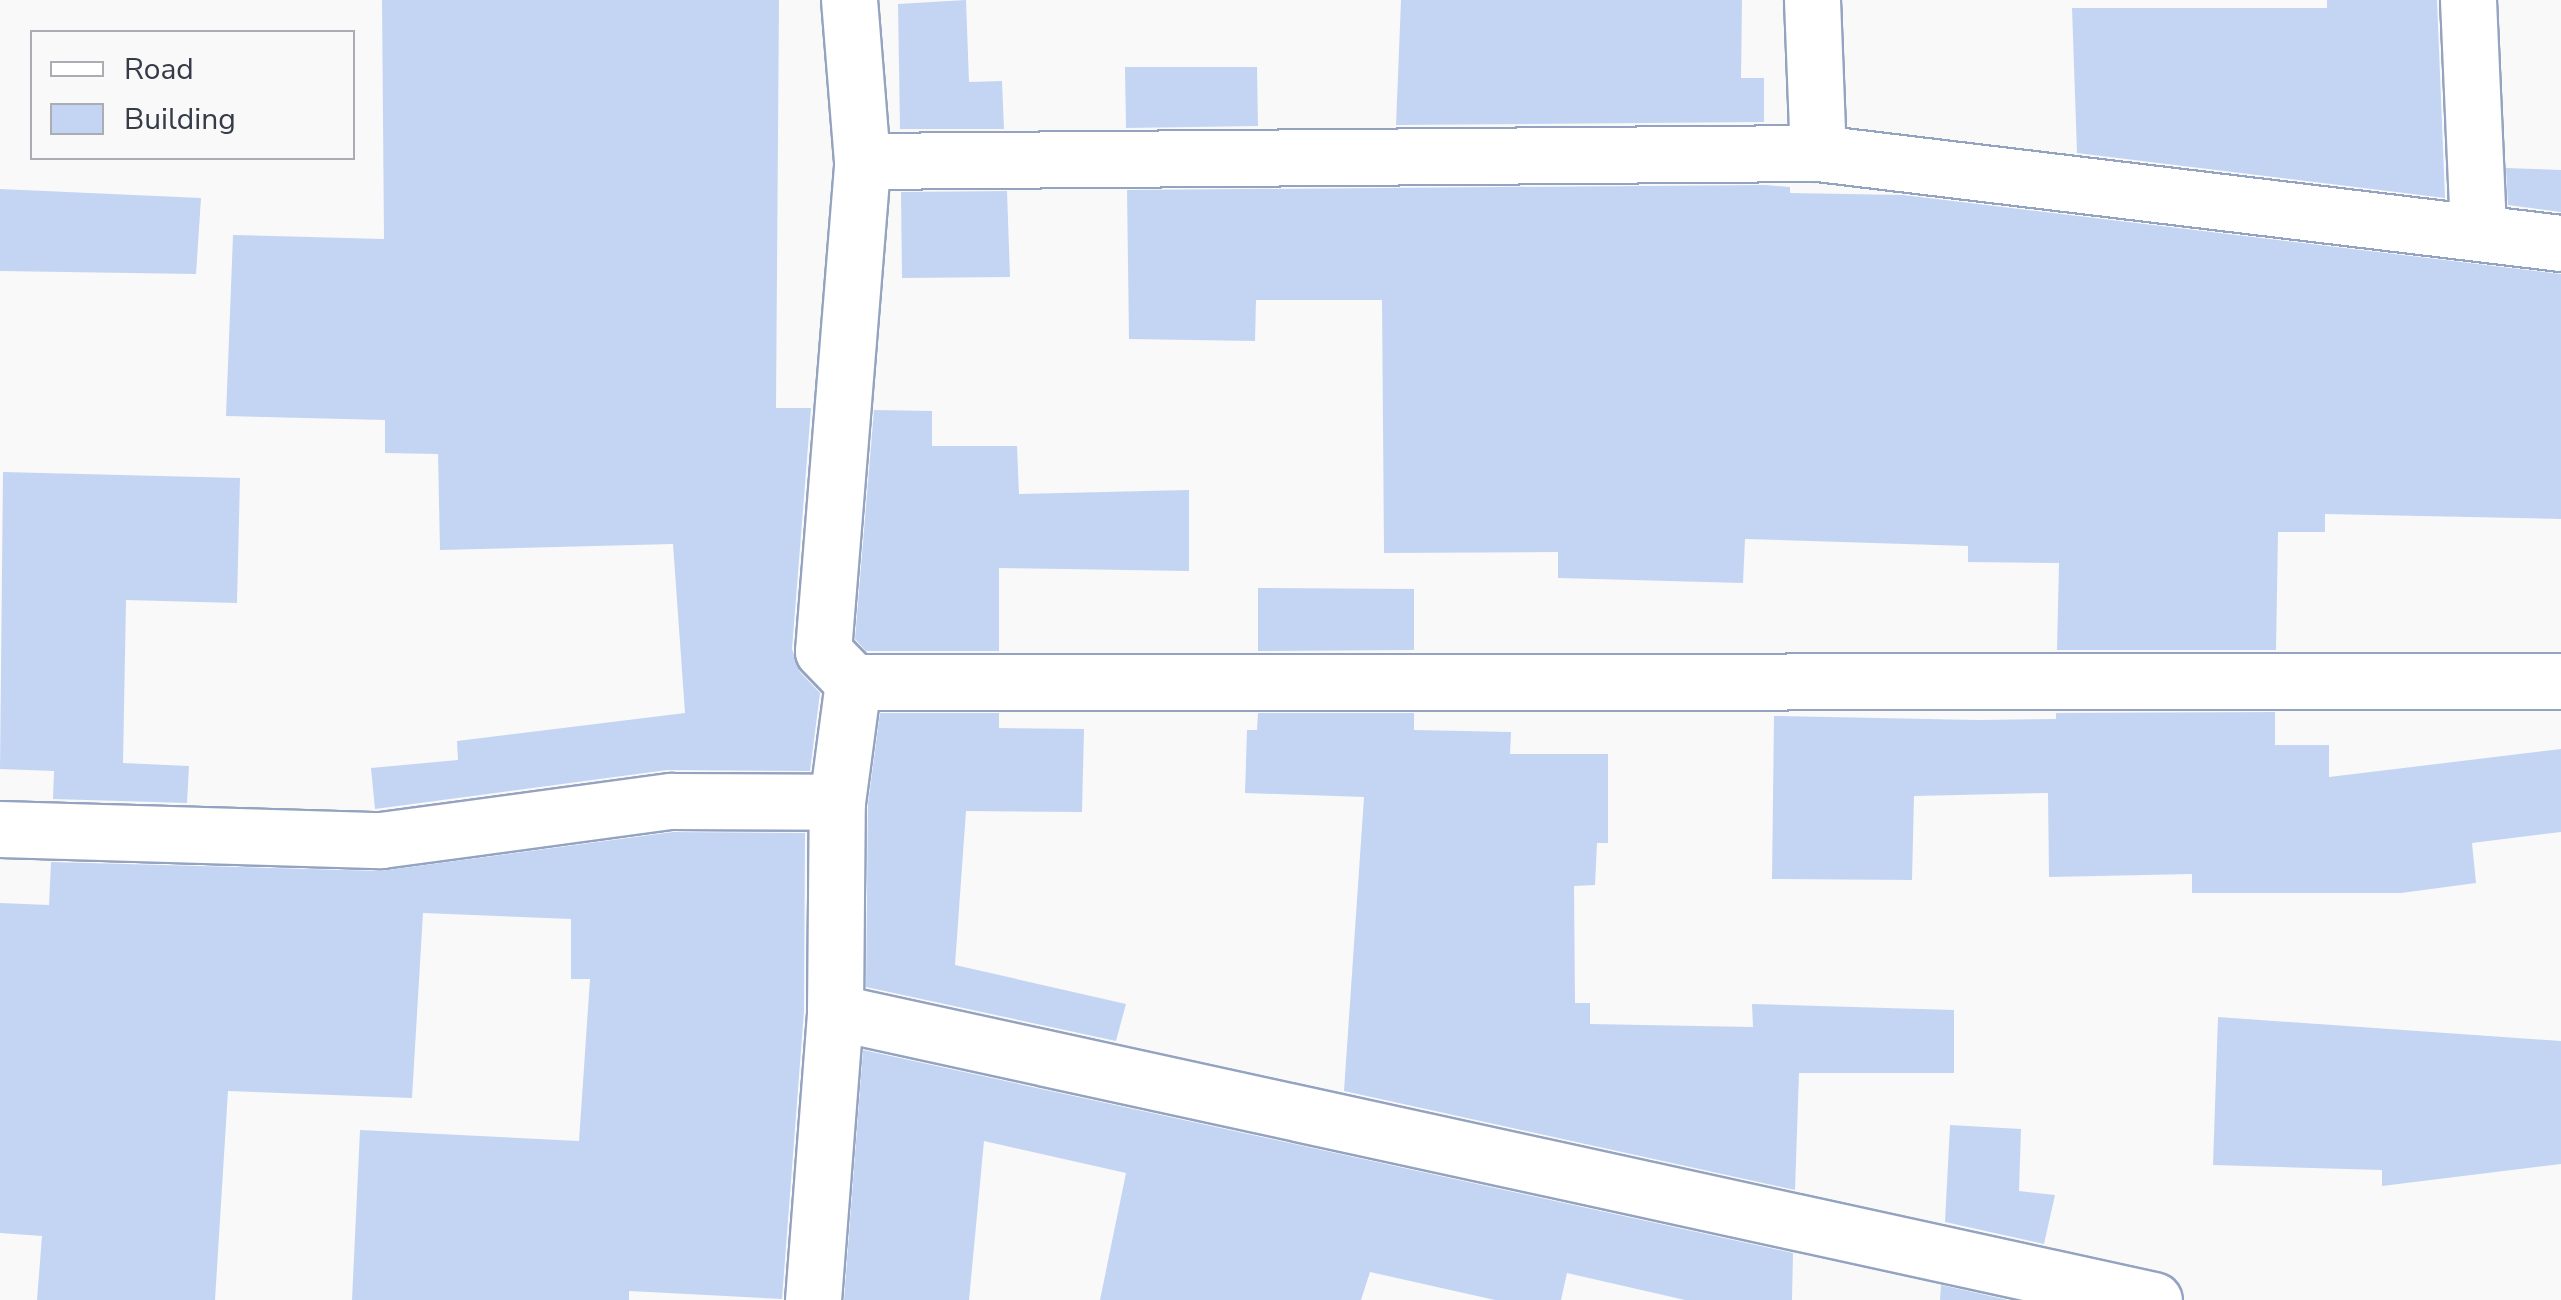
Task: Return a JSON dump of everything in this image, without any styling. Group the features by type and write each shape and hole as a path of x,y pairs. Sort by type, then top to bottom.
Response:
{"street":[{"path":"849,0 862,161 823,652 853,682 2561,681"},
{"path":"1812,0 1818,153"},
{"path":"2468,0 2478,232"},
{"path":"862,161 1818,153 2561,242"},
{"path":"813,1300 835,1012 837,802 853,682"},
{"path":"0,829 382,840 670,801 837,802"},
{"path":"835,1012 2154,1300"}],"building":[{"path":"382,0 779,0 776,408 811,408 792,649 800,672 820,693 810,771 667,770 375,809 371,768 458,760 457,741 685,713 673,544 440,550 438,454 385,453 385,420 226,416 233,235 384,239"},
{"path":"966,0 969,82 1002,81 1004,129 900,129 898,4"},
{"path":"1401,0 1742,0 1741,78 1764,78 1764,122 1396,125"},
{"path":"2327,0 2437,0 2445,198 2077,153 2072,8 2327,8"},
{"path":"1125,67 1257,67 1258,126 1126,128"},
{"path":"2506,168 2561,170 2561,212 2508,205"},
{"path":"1790,187 1790,193 1903,195 2561,274 2561,519 2325,514 2325,532 2278,532 2276,650 2057,650 2059,563 1968,562 1968,546 1745,539 1743,583 1558,578 1558,552 1384,553 1382,300 1256,300 1255,341 1129,339 1127,190"},
{"path":"0,189 201,198 196,274 0,271"},
{"path":"1007,191 1010,277 902,278 901,192"},
{"path":"874,410 932,411 932,446 1017,446 1019,494 1189,490 1189,571 999,568 999,651 866,651 855,639"},
{"path":"3,472 240,478 237,603 126,600 123,763 189,766 187,803 53,799 54,771 0,769"},
{"path":"1258,588 1414,589 1414,650 1258,651"},
{"path":"2275,712 2275,745 2329,745 2329,777 2561,749 2561,832 2472,843 2476,883 2401,893 2192,893 2192,874 2049,877 2048,793 1914,796 1912,880 1772,879 1774,716 1978,720 2056,719 2056,713"},
{"path":"880,713 999,713 999,728 1084,729 1082,812 966,811 955,965 1126,1004 1116,1041 866,987 868,804"},
{"path":"1258,713 1414,713 1414,730 1511,732 1510,754 1608,754 1608,843 1597,843 1595,885 1574,886 1575,1003 1590,1003 1590,1024 1753,1027 1752,1004 1954,1010 1954,1073 1799,1073 1795,1190 1344,1091 1364,797 1245,793 1247,730 1257,730"},
{"path":"673,832 805,833 804,1011 782,1299 629,1291 629,1300 352,1300 360,1130 579,1141 590,979 571,979 571,919 423,913 412,1098 228,1091 215,1300 37,1300 42,1236 0,1233 0,903 49,905 51,862 380,871"},
{"path":"2218,1017 2561,1041 2561,1164 2382,1186 2382,1170 2213,1165"},
{"path":"863,1050 1793,1253 1792,1300 1685,1300 1567,1273 1561,1300 1495,1300 1370,1272 1361,1300 1100,1300 1126,1173 984,1141 969,1300 844,1300"},
{"path":"1950,1125 2021,1129 2019,1191 2055,1195 2044,1244 1945,1222"},
{"path":"1941,1285 2008,1300 1940,1300"}]}
